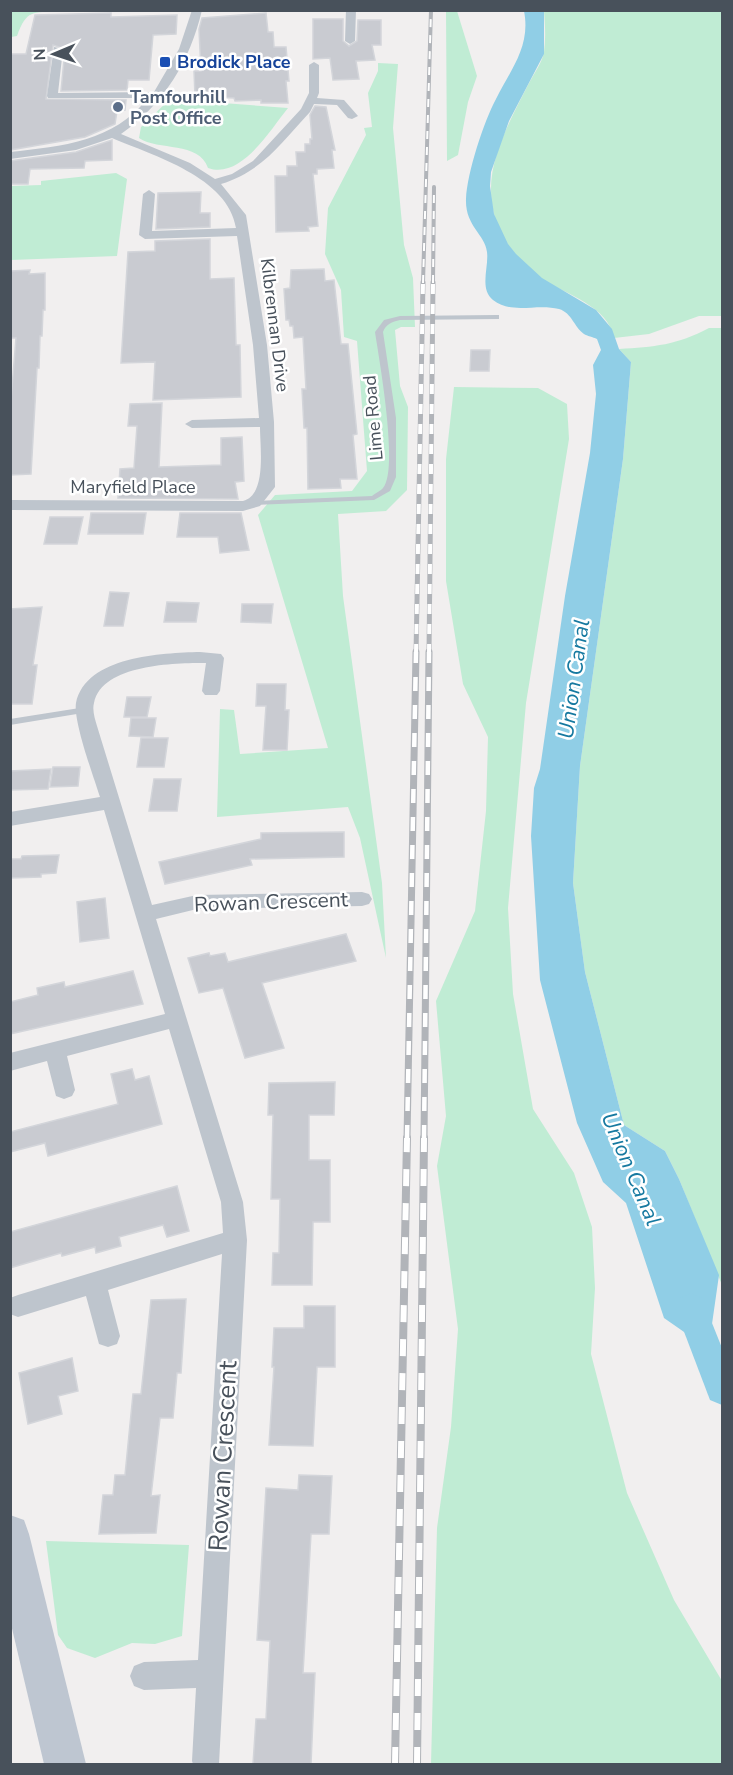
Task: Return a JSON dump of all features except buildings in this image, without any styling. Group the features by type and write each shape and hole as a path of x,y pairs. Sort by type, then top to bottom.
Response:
{"main road":[{"path":"10,1534 65,1764"}],"street":[{"path":"10,156 75,147 97,141 129,125 157,95 175,66 194,29 197,10"},
{"path":"350,41 351,10"},
{"path":"58,50 52,96 157,95"},
{"path":"214,183 236,176 257,163 312,101 315,93 314,65"},
{"path":"312,101 340,102 352,116"},
{"name":"Kilbrennan Drive","path":"112,134 186,165 214,183 240,215 260,345 267,422 267,487 255,503"},
{"name":"Kilbrennan Drive","path":"149,194 145,235 242,232"},
{"name":"Kilbrennan Drive","path":"192,424 267,422"},
{"name":"Maryfield Place","path":"10,505 230,507 255,503"},
{"path":"86,710 85,703 93,686 108,674 134,665 182,657 215,658 211,691"},
{"name":"Rowan Crescent","path":"86,710 88,726 232,1202 235,1240 206,1761"},
{"path":"10,819 111,802"},
{"name":"Rowan Crescent","path":"145,914 197,902 362,899"},
{"path":"10,1062 177,1019"},
{"path":"55,1051 64,1090"},
{"path":"18,1306 235,1240"},
{"path":"94,1283 108,1336"},
{"path":"144,1676 211,1673"}],"lane":[{"name":"Lime Road","path":"255,503 374,498 387,489 392,477 392,418 379,332 382,324 388,320 400,318 496,317"},
{"path":"10,722 86,710"}],"green space":[{"path":"11,10 59,11 32,14 24,21 17,36 11,37"},
{"path":"446,11 457,11 477,76 468,102 458,155 447,161"},
{"path":"544,11 722,11 722,316 699,316 649,334 614,338 610,327 595,309 534,273 506,242 494,214 491,180 505,131 543,56"},
{"path":"378,63 398,64 393,128 404,245 413,278 415,327 401,327 395,330 400,386 408,407 407,490 386,511 338,514 343,596 382,883 386,958 360,838 348,807 217,817 220,709 234,710 240,754 328,748 258,515 275,495 352,491 367,471 357,341 344,337 341,290 325,254 328,208 366,135 364,128 372,127 368,93 378,71"},
{"path":"170,99 288,108 254,151 232,167 220,170 208,168 203,159 187,150 147,142 139,138 141,127"},
{"path":"116,173 127,179 117,256 11,260 11,186 41,185 41,181"},
{"path":"709,328 722,328 722,1285 679,1179 665,1151 624,1125 585,972 573,883 580,766 623,459 631,362 619,349 665,344"},
{"path":"454,387 538,388 567,404 569,439 526,703 508,908 513,994 533,1109 574,1173 592,1227 595,1288 591,1354 627,1493 674,1600 722,1681 722,1764 431,1764 437,1528 451,1427 458,1329 437,1166 446,1116 436,1001 475,911 486,811 488,737 463,684 446,581 446,459"},
{"path":"46,1541 189,1545 182,1636 155,1644 132,1643 95,1658 67,1648 58,1635"}],"water":[{"path":"524,11 544,11 544,54 509,121 491,172 490,186 494,214 508,244 516,254 542,278 596,310 612,329 619,349 631,362 623,459 580,766 573,883 585,972 624,1125 665,1151 719,1275 710,1338 697,1341 664,1318 626,1203 603,1182 577,1123 540,980 531,836 534,788 540,769 565,596 590,453 596,394 593,365 601,350 597,339 584,334 570,317 559,309 508,307 493,300 485,284 487,252 467,208 469,176 481,133 522,46 525,35"}],"waterway":[{"name":"Union Canal","path":"691,1308 722,1389"}],"railway":[{"path":"423,283 431,10"},
{"path":"433,283 434,187"},
{"path":"416,654 423,282"},
{"path":"429,654 433,282"},
{"path":"407,1139 416,652"},
{"path":"424,1139 429,652"},
{"path":"395,1764 407,1138"},
{"path":"417,1764 424,1138"}],"place":[{"name":"Brodick Place","path":"165,62"},
{"name":"Tamfourhill Post Office","path":"118,107"}]}
